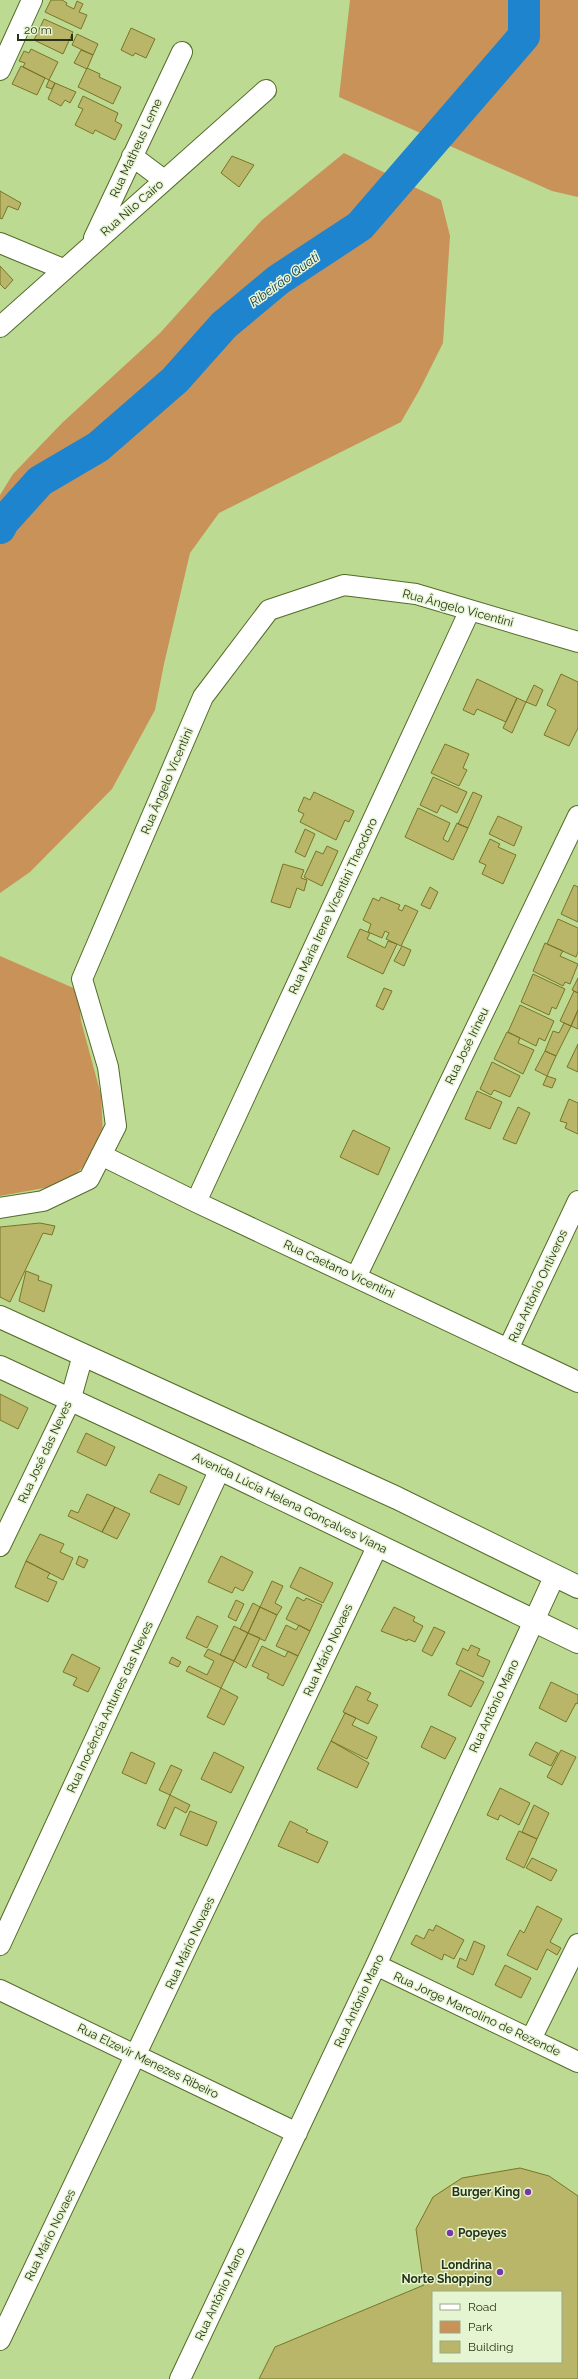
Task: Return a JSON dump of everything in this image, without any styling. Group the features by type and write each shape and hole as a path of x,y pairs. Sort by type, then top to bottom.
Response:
{"street":[{"path":"0,70 32,0"},
{"name":"Rua Matheus Leme","path":"90,245 182,52"},
{"name":"Rua Nilo Cairo","path":"0,327 63,269 266,90"},
{"path":"132,156 164,180"},
{"path":"0,243 63,269"},
{"name":"Rua Ângelo Vicentini","path":"0,1208 43,1202 89,1179 116,1126 108,1067 82,978 203,697 269,610 344,585 416,594 578,642"},
{"name":"Rua Maria Irene Vicentini Theodoro","path":"196,1202 470,610"},
{"name":"Rua José Irineu","path":"356,1277 578,816"},
{"name":"Rua Caetano Vicentini","path":"101,1155 196,1202 578,1382"},
{"name":"Rua Antônio Ontiveros","path":"508,1349 578,1201"},
{"path":"0,1317 466,1531 578,1586"},
{"name":"Rua José das Neves","path":"0,1546 70,1400 82,1355"},
{"name":"Avenida Lúcia Helena Gonçalves Viana","path":"0,1367 220,1469 578,1642"},
{"name":"Rua Inocência Antunes das Neves","path":"0,1945 220,1469"},
{"name":"Rua Mário Novaes","path":"0,2340 378,1545"},
{"name":"Rua Antônio Mano","path":"180,2379 376,1965 555,1575"},
{"path":"531,2039 578,1944"},
{"name":"Rua Jorge Marcolino de Rezende","path":"376,1965 578,2062"},
{"name":"Rua Elzevir Menezes Ribeiro","path":"0,1990 297,2133"}],"green space":[{"path":"350,0 578,0 578,197 552,191 339,97"},
{"path":"344,153 441,200 450,236 443,343 420,389 401,422 219,513 190,553 164,664 155,710 112,789 30,872 0,893 0,495 13,474 62,423 160,333 262,220"},
{"path":"0,956 78,990 81,1021 101,1095 103,1135 86,1164 66,1184 0,1196"}],"building":[{"path":"51,0 62,0 67,3 66,5 74,9 77,1 83,4 79,12 87,15 81,29 45,12"},
{"path":"44,19 73,32 63,54 34,40"},
{"path":"131,28 155,39 146,58 135,53 133,56 121,50"},
{"path":"77,34 98,44 93,55 72,45"},
{"path":"31,49 58,62 49,80 23,67 25,63 19,61 24,51 29,53"},
{"path":"81,50 93,55 87,69 74,63"},
{"path":"21,66 45,78 37,95 12,84"},
{"path":"87,68 100,74 99,77 121,87 113,104 78,87"},
{"path":"49,80 55,83 52,89 46,87"},
{"path":"55,83 76,92 70,103 65,100 61,106 48,99"},
{"path":"83,96 118,113 115,121 122,125 115,140 95,130 93,134 75,125 83,109 78,107"},
{"path":"232,156 254,165 239,187 221,173"},
{"path":"0,191 21,203 18,210 8,206 2,219 0,218"},
{"path":"0,266 13,280 5,289 0,284"},
{"path":"561,674 578,682 578,728 569,746 544,735 556,710 547,705"},
{"path":"477,679 517,698 506,722 477,709 474,715 463,710"},
{"path":"534,685 543,690 536,706 526,702"},
{"path":"517,698 526,702 512,733 503,728"},
{"path":"445,744 469,754 463,768 467,770 459,786 431,773"},
{"path":"433,777 467,792 457,813 441,805 437,813 420,805"},
{"path":"314,792 354,811 349,822 345,820 336,840 300,822 304,814 298,811 304,797 310,800"},
{"path":"473,792 482,796 468,828 458,824"},
{"path":"418,808 450,823 443,839 448,842 457,823 468,828 453,860 405,837"},
{"path":"498,816 522,827 514,846 489,834"},
{"path":"305,829 315,834 305,857 295,852"},
{"path":"490,839 500,844 498,847 516,855 503,884 482,874 486,865 479,862"},
{"path":"327,846 338,851 322,886 304,877 316,851 323,854"},
{"path":"283,864 304,870 301,878 307,880 304,891 297,888 290,908 271,902"},
{"path":"574,885 578,887 578,922 561,914"},
{"path":"430,887 438,892 430,909 421,905"},
{"path":"381,897 400,905 398,909 402,911 405,905 418,911 401,946 386,939 389,933 385,931 382,938 368,932 371,924 363,920 373,898 379,901"},
{"path":"558,919 578,928 578,952 576,957 547,944"},
{"path":"360,929 370,933 367,939 385,948 388,941 397,944 383,974 347,957"},
{"path":"545,943 563,951 560,956 578,964 570,984 565,982 563,986 533,971"},
{"path":"402,946 411,950 404,966 394,961"},
{"path":"533,974 565,989 556,1009 552,1007 549,1015 521,1002"},
{"path":"578,978 578,993 572,990"},
{"path":"384,988 392,991 383,1010 376,1006"},
{"path":"574,991 578,993 578,1010 571,1026 560,1021"},
{"path":"520,1005 554,1021 545,1041 539,1038 536,1046 508,1032"},
{"path":"578,1010 578,1029 571,1026"},
{"path":"564,1023 571,1026 556,1056 545,1051 553,1031 559,1033"},
{"path":"507,1032 520,1038 518,1043 534,1050 523,1074 494,1059"},
{"path":"578,1044 578,1072 567,1067"},
{"path":"545,1051 556,1056 547,1076 535,1070"},
{"path":"492,1062 520,1076 510,1097 494,1090 491,1095 480,1089"},
{"path":"547,1076 556,1079 552,1088 543,1085"},
{"path":"477,1091 502,1102 490,1129 465,1119"},
{"path":"569,1099 578,1103 578,1134 565,1128 567,1123 560,1121"},
{"path":"518,1107 530,1113 516,1144 503,1139"},
{"path":"353,1130 390,1148 378,1175 340,1157"},
{"path":"40,1223 55,1226 52,1235 43,1233 10,1302 0,1297 0,1227"},
{"path":"26,1271 39,1276 38,1280 52,1285 44,1312 19,1301"},
{"path":"0,1394 28,1408 18,1429 0,1420"},
{"path":"86,1433 115,1447 106,1466 77,1452"},
{"path":"159,1474 187,1487 179,1505 150,1492"},
{"path":"87,1494 115,1507 102,1532 68,1516 71,1510 78,1513"},
{"path":"115,1507 130,1514 117,1539 102,1532"},
{"path":"40,1534 64,1544 60,1552 73,1558 63,1580 26,1561"},
{"path":"79,1556 88,1560 84,1568 76,1564"},
{"path":"221,1556 253,1572 243,1591 235,1587 232,1593 208,1582"},
{"path":"26,1561 50,1573 47,1578 57,1582 48,1602 15,1587"},
{"path":"300,1567 333,1583 323,1603 290,1587"},
{"path":"272,1581 283,1586 275,1603 282,1607 277,1615 260,1607"},
{"path":"297,1597 304,1601 306,1598 322,1605 310,1631 286,1619"},
{"path":"236,1600 244,1604 236,1621 228,1617"},
{"path":"253,1603 260,1607 248,1633 240,1629"},
{"path":"260,1607 277,1615 265,1641 248,1633"},
{"path":"394,1607 415,1617 413,1621 423,1626 415,1642 408,1639 407,1641 381,1631"},
{"path":"197,1616 218,1626 207,1648 186,1638"},
{"path":"286,1625 296,1630 299,1625 310,1631 298,1656 276,1646"},
{"path":"234,1626 248,1633 234,1661 220,1655"},
{"path":"434,1627 445,1632 432,1656 422,1651"},
{"path":"248,1633 260,1638 246,1668 234,1661"},
{"path":"471,1645 480,1649 477,1655 490,1661 483,1677 456,1664 463,1648 468,1651"},
{"path":"262,1646 285,1657 288,1651 298,1656 283,1686 267,1678 269,1674 252,1666"},
{"path":"208,1649 234,1661 221,1688 186,1671 189,1666 207,1675 214,1661 204,1656"},
{"path":"72,1654 100,1668 88,1692 73,1685 77,1678 63,1672"},
{"path":"172,1657 181,1662 178,1667 169,1663"},
{"path":"460,1670 484,1682 471,1707 448,1695"},
{"path":"551,1682 578,1695 578,1704 576,1703 566,1722 539,1708"},
{"path":"356,1686 371,1693 367,1700 378,1705 368,1724 343,1712"},
{"path":"221,1688 238,1697 224,1725 207,1717"},
{"path":"345,1713 356,1718 352,1725 377,1737 367,1759 331,1741"},
{"path":"431,1726 456,1738 445,1759 421,1747"},
{"path":"331,1741 369,1763 357,1788 317,1769"},
{"path":"536,1742 558,1753 551,1766 529,1755"},
{"path":"561,1750 576,1757 562,1785 547,1777"},
{"path":"131,1752 155,1763 146,1784 122,1773"},
{"path":"214,1752 244,1767 231,1793 201,1779"},
{"path":"171,1765 182,1770 170,1795 159,1790"},
{"path":"500,1788 530,1803 519,1825 500,1815 498,1820 487,1815"},
{"path":"170,1795 190,1805 186,1813 175,1807 165,1829 157,1825"},
{"path":"534,1805 549,1813 537,1839 522,1832"},
{"path":"190,1811 217,1822 207,1846 180,1835"},
{"path":"290,1821 308,1830 306,1832 328,1842 318,1863 278,1846"},
{"path":"519,1831 537,1839 524,1868 506,1859"},
{"path":"532,1858 557,1870 551,1881 526,1868"},
{"path":"537,1906 562,1919 550,1942 561,1948 557,1955 547,1949 537,1970 507,1955 520,1930 524,1933"},
{"path":"436,1925 464,1940 454,1959 444,1954 442,1960 411,1944 416,1935 424,1939 429,1929 433,1931"},
{"path":"474,1941 485,1946 473,1975 457,1967 460,1958 466,1961"},
{"path":"505,1965 531,1978 521,1998 495,1985"},
{"name":"Londrina Norte Shopping","path":"520,2168 549,2176 578,2196 578,2379 259,2379 275,2347 424,2285 416,2229 433,2197 462,2178"}],"waterway":[{"name":"Ribeirão Quati","path":"0,528 3,522 40,481 98,447 175,380 224,325 278,280 360,226 524,36 524,0"}],"place":[{"name":"Burger King","path":"528,2192"},
{"name":"Popeyes","path":"450,2233"},
{"name":"Londrina Norte Shopping","path":"500,2272"}]}
